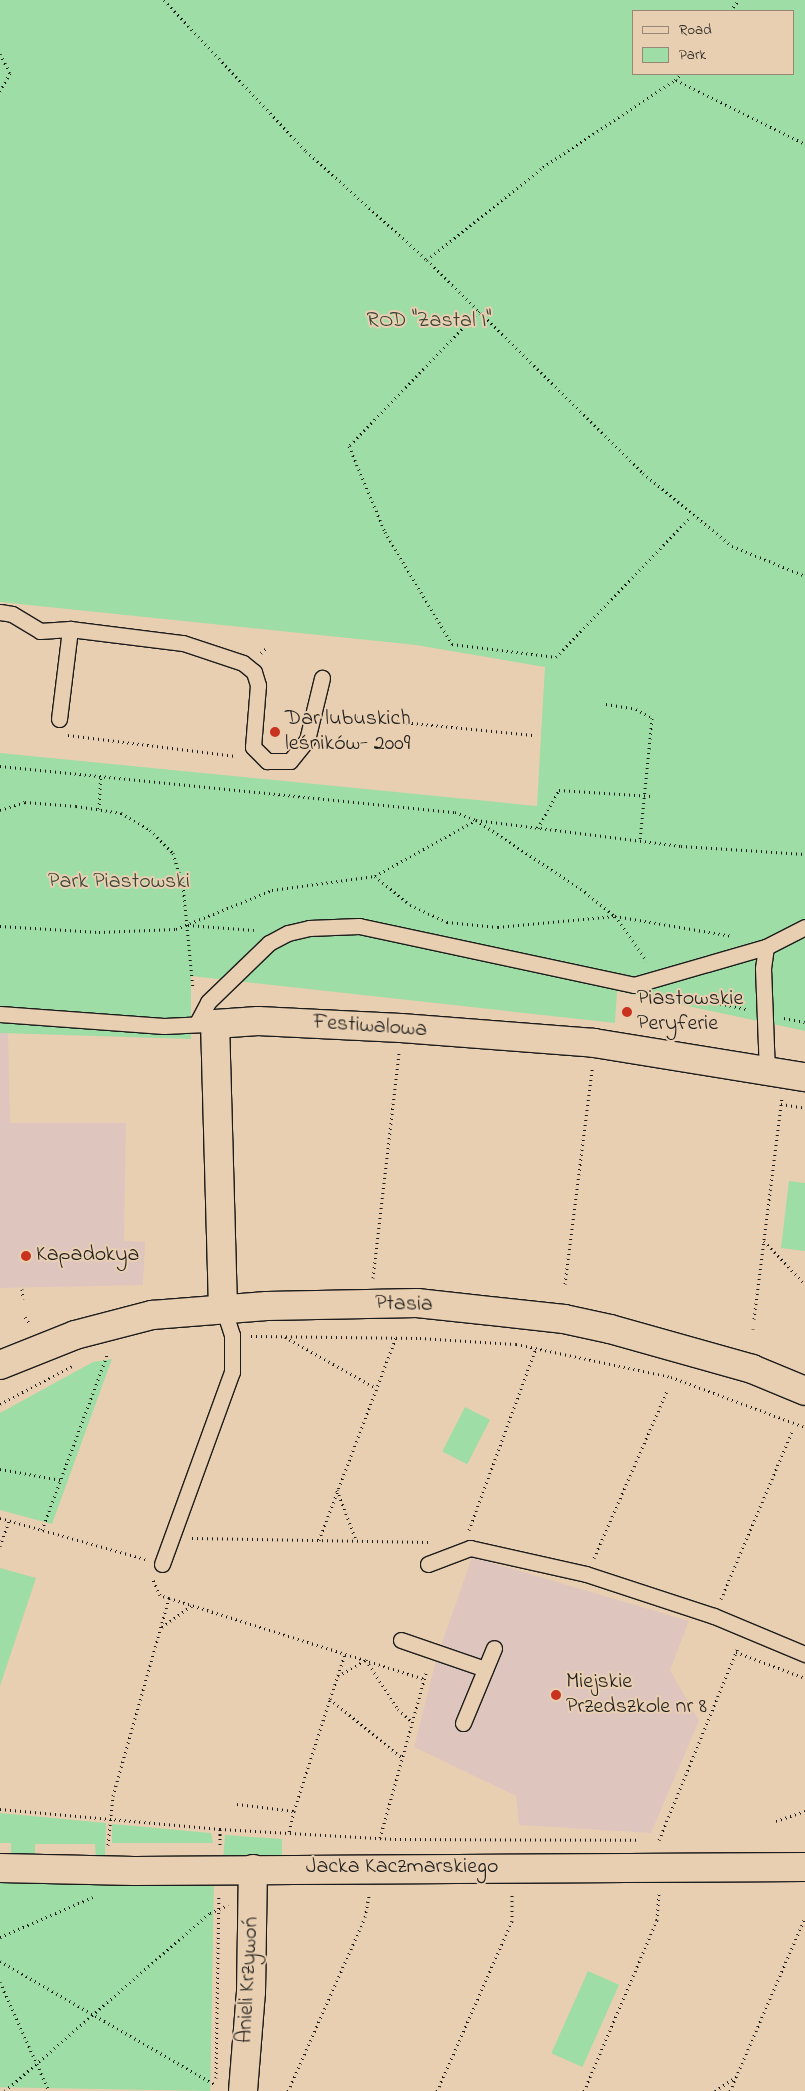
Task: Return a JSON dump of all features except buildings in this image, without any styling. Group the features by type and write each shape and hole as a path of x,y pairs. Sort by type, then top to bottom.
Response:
{"street":[{"name":"Festiwalowa","path":"206,1024 258,1021 401,1028 594,1043 786,1073"},
{"path":"206,1024 223,1308"},
{"name":"Ptasia","path":"0,1364 114,1323 223,1308 417,1303 564,1319 674,1345 752,1369 805,1391"},
{"name":"Jacka Kaczmarskiego","path":"0,1868 253,1881 375,1868 511,1867 660,1853 805,1867"},
{"name":"Anieli Krzywoń","path":"243,2091 251,1992 253,1881"}],"lane":[{"path":"0,612 12,614 40,631 70,630 183,643 243,663 254,672 258,685 254,749 267,761 290,761 307,740 322,678"},
{"path":"59,719 70,630"},
{"path":"0,1014 164,1026 206,1024 208,1002 219,990 269,943 288,933 308,928 359,926 634,985 660,980 766,947 805,927"},
{"path":"766,947 763,968 767,1014 786,1073"},
{"path":"162,1564 226,1394 232,1372 232,1335 223,1308"},
{"path":"428,1564 470,1548 586,1574 714,1616 745,1631 805,1654"},
{"path":"400,1640 486,1669"},
{"path":"463,1723 494,1648"}],"path":[{"path":"164,0 306,151 427,260 691,516 732,546 805,576"},
{"path":"731,10 739,0"},
{"path":"0,54 10,73 0,91"},
{"path":"427,260 543,167 680,75"},
{"path":"675,80 805,144"},
{"path":"479,312 349,446 386,532 452,644 556,657 691,516"},
{"path":"606,704 636,709 652,718 640,841"},
{"path":"314,713 533,735"},
{"path":"59,719 58,734 253,758 254,749"},
{"path":"0,766 455,812 476,820 585,892 615,916 660,980"},
{"path":"99,809 102,776"},
{"path":"538,828 559,790 652,796"},
{"path":"0,810 24,802 122,813 137,820 173,853 183,885 187,925 206,1024"},
{"path":"0,926 99,932 176,929 272,890 375,876 476,820 640,841 805,854"},
{"path":"375,876 410,905 448,922 498,927 615,916 736,937"},
{"path":"187,925 288,933"},
{"path":"672,994 805,1022"},
{"path":"374,1274 401,1028"},
{"path":"565,1284 594,1043"},
{"path":"754,1319 786,1073"},
{"path":"781,1104 805,1108"},
{"path":"764,1241 805,1284"},
{"path":"22,1289 24,1299"},
{"path":"25,1317 28,1323"},
{"path":"232,1335 396,1337 536,1348 672,1377 805,1427"},
{"path":"284,1336 376,1388"},
{"path":"319,1540 336,1490 396,1337"},
{"path":"462,1552 536,1348"},
{"path":"102,1352 117,1349"},
{"path":"42,1530 108,1351"},
{"path":"0,1404 78,1363"},
{"path":"586,1574 668,1389"},
{"path":"714,1616 792,1432"},
{"path":"0,1469 61,1480"},
{"path":"336,1490 356,1540"},
{"path":"0,1518 162,1564"},
{"path":"0,1546 9,1521"},
{"path":"186,1538 435,1542"},
{"path":"110,1819 113,1796 169,1600 191,1605 424,1678"},
{"path":"161,1627 191,1605"},
{"path":"584,2091 657,1920 660,1853 745,1631"},
{"path":"736,1652 805,1678"},
{"path":"289,1833 294,1811 345,1654"},
{"path":"338,1676 366,1660"},
{"path":"366,1660 398,1709 411,1721"},
{"path":"380,1838 422,1685"},
{"path":"330,1699 401,1757"},
{"path":"237,1804 294,1811"},
{"path":"0,1809 220,1829 380,1838 485,1840"},
{"path":"776,1821 805,1811"},
{"path":"220,1829 220,1852"},
{"path":"437,2091 512,1921 511,1867"},
{"path":"288,2091 365,1917 375,1868"},
{"path":"5,2091 210,1913 219,1909 253,1881"},
{"path":"215,2091 219,1893"},
{"path":"0,1937 98,1895"},
{"path":"730,2091 805,1918"},
{"path":"0,1961 216,2085"},
{"path":"0,1982 49,2091"},
{"path":"715,2091 736,2076"}],"shaded area":[{"path":"0,1033 8,1033 10,1123 126,1123 124,1241 145,1242 143,1285 0,1288"},
{"name":"Miejskie Przedszkole nr 8","path":"472,1557 689,1621 670,1670 699,1721 651,1833 519,1825 516,1796 414,1747 436,1660"}],"green space":[{"name":"ROD \"Zastal I\"","path":"0,0 805,0 805,1031 617,991 615,1023 191,976 191,1039 0,1033 0,753 537,806 545,667 416,645 0,602"},
{"path":"789,1181 805,1183 805,1251 781,1248"},
{"path":"112,1359 52,1524 0,1510 0,1413 93,1362"},
{"path":"465,1407 490,1420 467,1464 442,1452"},
{"path":"0,1568 36,1578 0,1686"},
{"path":"0,1813 106,1823 105,1858 96,1860 95,1844 35,1844 35,1858 11,1859 11,1843 0,1843"},
{"path":"112,1824 211,1833 213,1843 112,1843"},
{"path":"225,1835 282,1839 282,1860 223,1861"},
{"path":"0,1874 214,1878 210,2091 0,2087"},
{"path":"588,1971 619,1985 582,2067 551,2053"}],"place":[{"name":"Dar lubuskich leśników- 2009","path":"275,732"},
{"name":"Piastowskie Peryferie","path":"627,1012"},
{"name":"Kapadokya","path":"26,1256"},
{"name":"Miejskie Przedszkole nr 8","path":"556,1695"}],"park label":[{"name":"Park Piastowski","path":"119,883"}]}
